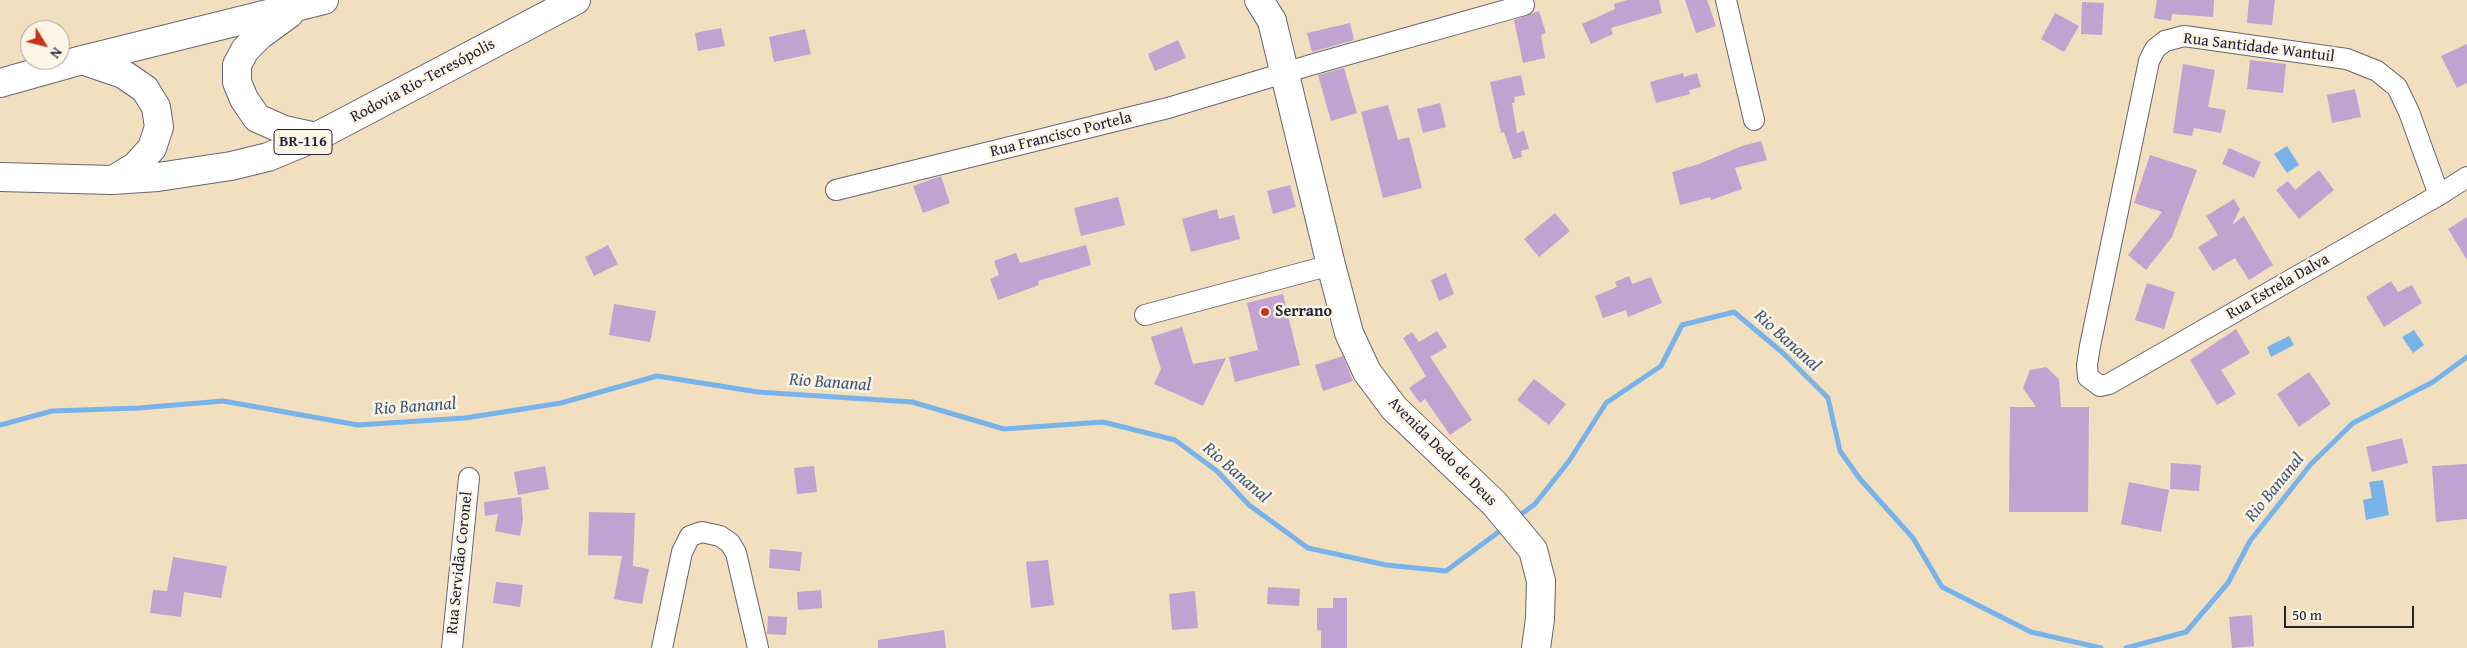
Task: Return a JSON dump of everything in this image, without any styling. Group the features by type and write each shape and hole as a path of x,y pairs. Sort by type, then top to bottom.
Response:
{"main road":[{"path":"0,83 82,60 324,0"},
{"name":"Rodovia Rio-Teresópolis","path":"0,177 112,180 158,177 231,166 268,156 316,137 576,0"},
{"path":"298,7 260,35 245,50 237,65 237,82 244,99 257,118 284,130 316,137"},
{"name":"Avenida Dedo de Deus","path":"1267,7 1349,333 1367,372 1394,408 1494,503 1533,550 1541,581 1540,619 1536,648"},
{"path":"82,60 123,74 145,89 156,107 159,128 152,148 136,166 112,180"}],"street":[{"path":"1726,0 1754,120"},
{"name":"Rua Francisco Portela","path":"836,190 1168,108 1524,4"},
{"name":"Rua Santidade Wantuil","path":"2088,377 2087,365 2090,346 2149,61 2155,49 2165,41 2184,36 2347,59 2376,71 2397,87 2409,112 2439,194"},
{"name":"Rua Estrela Dalva","path":"2088,377 2100,386 2109,384 2467,177"},
{"path":"1145,315 1331,265"},
{"name":"Rua Servidão Coronel","path":"452,648 468,478"},
{"path":"662,648 682,552 690,536 702,532 720,536 730,542 736,553 758,648"}],"water":[{"path":"2287,146 2299,165 2287,173 2274,154"},
{"path":"2414,330 2424,345 2413,353 2402,337"},
{"path":"2289,336 2294,345 2271,357 2267,347"},
{"path":"2383,480 2389,515 2366,520 2363,500 2372,498 2369,482"}],"building":[{"path":"1627,0 1659,0 1662,13 1611,28 1613,34 1591,44 1582,24 1615,9 1614,4"},
{"path":"1685,0 1707,0 1716,26 1696,33"},
{"path":"2157,0 2214,0 2213,17 2172,14 2171,21 2154,18"},
{"path":"2249,0 2275,0 2272,25 2247,23"},
{"path":"2082,2 2104,3 2102,35 2081,34"},
{"path":"1539,11 1546,33 1541,35 1545,58 1523,63 1514,20"},
{"path":"2055,13 2079,26 2064,52 2041,39"},
{"path":"1350,23 1354,40 1312,52 1307,33"},
{"path":"721,28 725,46 698,51 695,33"},
{"path":"805,29 811,54 774,62 769,37"},
{"path":"1178,40 1186,58 1155,71 1148,54"},
{"path":"2467,44 2467,83 2457,88 2441,56"},
{"path":"2250,60 2286,64 2283,93 2247,89"},
{"path":"2183,64 2215,70 2208,107 2226,110 2221,133 2194,128 2192,136 2173,133"},
{"path":"1344,68 1357,113 1331,121 1318,75"},
{"path":"1683,73 1684,77 1697,73 1701,87 1689,90 1690,94 1656,103 1650,82"},
{"path":"1521,75 1525,95 1514,97 1515,102 1512,103 1517,133 1524,131 1529,149 1521,151 1522,157 1513,159 1504,132 1501,133 1490,82"},
{"path":"2355,89 2361,117 2332,123 2327,95"},
{"path":"1440,103 1446,127 1423,133 1417,109"},
{"path":"1388,105 1398,140 1409,137 1422,188 1383,198 1361,112"},
{"path":"1761,141 1767,160 1735,168 1742,189 1711,200 1710,197 1680,205 1672,172 1699,164 1742,146"},
{"path":"2229,148 2261,162 2254,178 2222,164"},
{"path":"2150,155 2197,170 2172,237 2146,270 2128,255 2162,212 2134,203"},
{"path":"2319,170 2334,190 2299,219 2276,190 2288,181 2295,190"},
{"path":"941,176 950,203 923,213 913,186"},
{"path":"1290,185 1296,207 1273,214 1267,191"},
{"path":"1118,197 1125,225 1081,236 1074,208"},
{"path":"2234,199 2240,209 2232,225 2244,216 2273,265 2249,280 2235,258 2213,271 2198,247 2218,235 2206,216"},
{"path":"1217,209 1219,219 1234,215 1240,239 1191,252 1182,219"},
{"path":"1555,213 1570,231 1539,257 1524,239"},
{"path":"2467,217 2467,260 2448,229"},
{"path":"608,245 618,264 594,276 585,257"},
{"path":"1086,245 1091,265 1038,281 1039,285 998,300 990,279 999,275 994,261 1016,253 1020,263"},
{"path":"1446,273 1454,294 1439,301 1431,280"},
{"path":"1629,276 1632,284 1651,277 1662,303 1628,317 1626,310 1603,318 1595,296 1617,287 1615,282"},
{"path":"2391,281 2398,292 2412,285 2422,303 2384,327 2366,297"},
{"path":"2147,283 2175,292 2164,329 2135,320"},
{"path":"1283,294 1300,365 1235,382 1229,357 1258,350 1247,303"},
{"path":"614,304 656,311 650,342 609,335"},
{"path":"1182,327 1193,364 1226,358 1203,406 1154,384 1161,369 1151,337"},
{"path":"2236,329 2250,353 2221,370 2236,394 2217,405 2190,360"},
{"path":"1437,331 1447,347 1430,357 1472,420 1450,435 1425,399 1420,403 1409,388 1426,376 1403,338 1412,332 1419,342"},
{"path":"1343,356 1353,381 1323,391 1315,365"},
{"path":"2046,367 2059,379 2061,407 2089,407 2088,512 2009,512 2010,407 2036,407 2023,388 2030,370"},
{"path":"2309,372 2331,404 2299,427 2277,394"},
{"path":"1534,379 1566,404 1549,425 1517,400"},
{"path":"2402,438 2408,463 2372,472 2366,447"},
{"path":"2171,463 2201,465 2199,491 2170,489"},
{"path":"2467,464 2467,519 2436,522 2432,466"},
{"path":"545,466 549,489 518,495 514,472"},
{"path":"814,466 817,492 797,494 794,468"},
{"path":"2129,482 2169,490 2161,532 2121,524"},
{"path":"521,497 523,520 520,536 495,531 498,514 485,516 484,502"},
{"path":"589,512 635,513 633,566 649,569 642,604 614,599 622,556 588,555"},
{"path":"770,549 802,552 800,571 769,568"},
{"path":"173,557 227,566 221,598 184,592 181,617 150,613 153,590 167,591"},
{"path":"1048,560 1054,605 1031,608 1026,562"},
{"path":"496,582 523,585 520,607 493,603"},
{"path":"1268,587 1300,589 1299,606 1267,604"},
{"path":"821,590 822,608 798,610 797,592"},
{"path":"1195,591 1198,628 1172,630 1169,594"},
{"path":"1333,598 1347,598 1347,648 1321,648 1321,631 1317,630 1317,608 1333,608"},
{"path":"2252,615 2254,646 2232,648 2229,617"},
{"path":"768,616 787,617 786,635 767,634"},
{"path":"944,630 946,648 878,648 878,640"}],"waterway":[{"name":"Rio Bananal","path":"1516,518 1535,504 1569,461 1606,403 1661,366 1682,325 1734,312 1783,353 1828,398 1840,451 1860,479 1913,538 1942,587 2031,632 2101,648"},
{"name":"Rio Bananal","path":"2126,648 2186,632 2228,583 2250,541 2311,464 2353,423 2433,382 2467,357"},
{"name":"Rio Bananal","path":"0,425 52,411 139,408 223,401 358,425 465,418 561,403 657,376 758,392 912,402 1004,429 1103,422 1175,440 1217,471 1249,505 1308,548 1386,565 1446,571 1504,528"}],"place":[{"name":"Serrano","path":"1265,312"}]}
